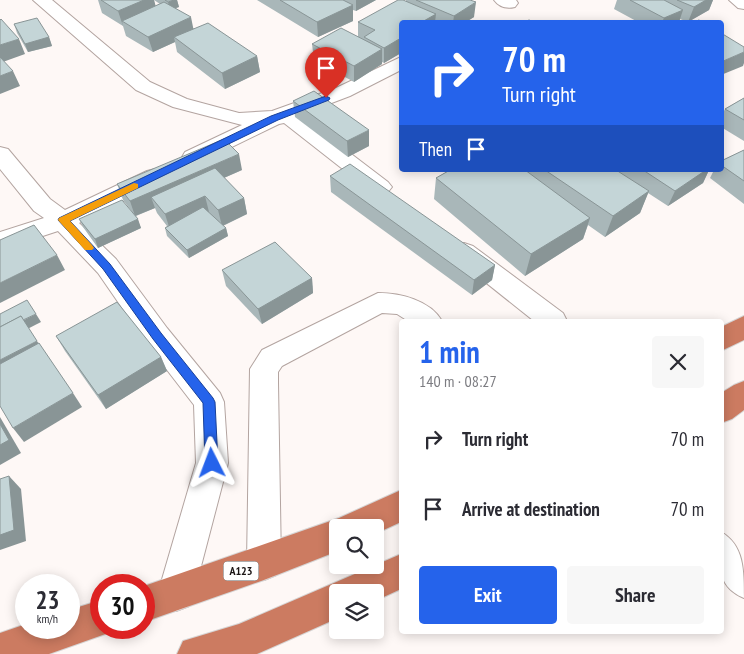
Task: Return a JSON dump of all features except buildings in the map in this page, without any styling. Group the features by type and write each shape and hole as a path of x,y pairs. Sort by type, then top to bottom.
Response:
{"highway":[{"path":"724,338 744,327"},
{"path":"724,408 744,394"},
{"path":"372,519 399,507"},
{"name":"A123","path":"155,600 264,563 329,538"},
{"path":"372,584 399,572"},
{"path":"196,654 241,642 329,604"},
{"path":"0,652 90,622"}],"street":[{"path":"42,0 143,86 180,103 239,119 289,118 398,201"},
{"path":"738,0 744,4"},
{"path":"0,241 63,220 274,118 343,92 399,64"},
{"path":"0,154 42,205 63,220 106,266 157,336 209,402 212,463 176,593"},
{"path":"445,237 550,319"},
{"path":"264,563 262,383 264,369 272,358 378,303 406,305 425,319"},
{"path":"724,553 744,580"}],"slow traffic":[{"path":"89,248 63,220 134,186"}],"route":[{"path":"212,463 209,402 157,336 106,266 63,220 274,118 326,98"}]}
